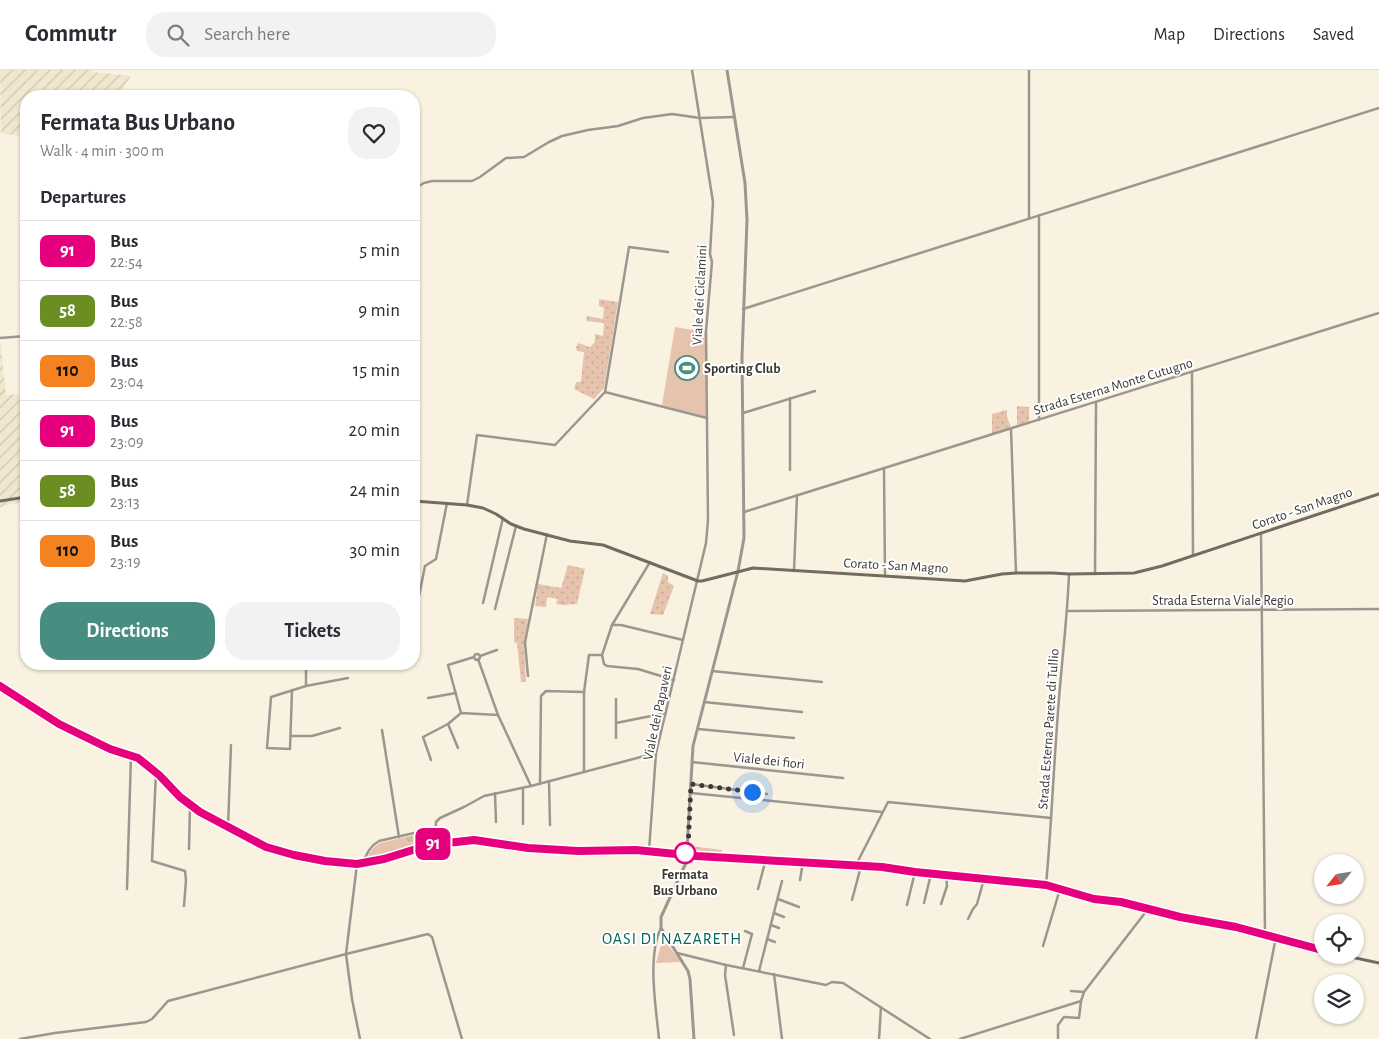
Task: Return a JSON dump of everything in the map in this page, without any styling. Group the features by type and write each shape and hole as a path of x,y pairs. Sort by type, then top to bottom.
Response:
{"main road":[{"name":"Corato - San Magno","path":"698,580 702,581 753,568 965,581 1016,573 1134,573 1162,566 1379,494"},
{"path":"0,501 20,498"},
{"path":"420,501 483,508 516,526 570,540 603,546 698,580"},
{"path":"0,686 59,724 110,749 138,758 156,772 180,797 200,812 266,847 325,861 357,864 384,859 438,843 474,840 528,848 578,851 636,850 696,856 882,867 931,874 1046,885 1094,899 1121,902 1180,917 1236,927 1314,948"},
{"path":"1364,959 1379,962"}],"street":[{"name":"Viale dei Ciclamini","path":"692,70 713,202 710,254 712,262 706,331 708,520 706,543 698,580"},
{"path":"694,1039 688,971 662,928 661,917 687,855 693,746 738,571 744,538 743,309 747,220 745,183 726,70"},
{"path":"1029,70 1029,218"},
{"path":"743,309 1379,108"},
{"path":"420,185 432,182 472,182 506,158 524,157 567,134 618,126 643,118 672,114 700,118 734,117"},
{"path":"1038,215 1039,420"},
{"path":"467,505 476,434 555,445 605,392 629,247 668,252"},
{"name":"Strada Esterna Monte Cutugno","path":"744,512 1379,313"},
{"path":"0,338 20,336"},
{"path":"1192,372 1193,556"},
{"path":"743,413 815,391"},
{"path":"605,392 707,418"},
{"path":"790,398 790,470"},
{"path":"1095,574 1096,402"},
{"path":"1010,429 1016,573"},
{"path":"884,468 885,576"},
{"path":"794,571 797,495"},
{"path":"420,594 426,566 436,559 447,503"},
{"path":"483,603 503,518"},
{"path":"495,609 516,526"},
{"path":"528,676 525,642 547,534"},
{"path":"1261,534 1266,934"},
{"path":"650,562 612,625 602,655 604,664 607,666 638,669 674,680"},
{"name":"Strada Esterna Parete di Tullio","path":"1046,885 1057,726 1068,610 1069,574"},
{"name":"Viale dei Papaveri","path":"649,851 656,753 698,580"},
{"name":"Strada Esterna Viale Regio","path":"1068,610 1379,609"},
{"path":"612,625 621,625 683,640"},
{"path":"479,658 497,650"},
{"path":"461,713 448,665 474,657 477,654 498,715 531,786"},
{"path":"584,772 584,692 589,655 602,655"},
{"path":"306,670 306,686"},
{"path":"712,671 822,682"},
{"path":"292,690 290,748 268,748 271,697 292,690 306,686 348,678"},
{"path":"540,784 542,696 546,691 584,692"},
{"path":"428,698 456,693"},
{"path":"616,699 616,738"},
{"path":"704,702 802,712"},
{"path":"431,760 424,737 448,724 461,713 498,715"},
{"path":"616,723 666,713"},
{"path":"448,724 458,748"},
{"path":"291,736 312,736 340,728"},
{"path":"698,729 794,738"},
{"path":"382,730 399,837"},
{"path":"228,826 231,745"},
{"path":"438,843 436,822 440,818 479,798 549,782 656,753"},
{"path":"127,890 131,756"},
{"name":"Viale dei fiori","path":"692,762 844,778"},
{"path":"156,772 152,861 185,871 184,906"},
{"path":"549,782 550,825"},
{"path":"691,784 767,794"},
{"path":"523,788 523,824"},
{"path":"690,792 882,812"},
{"path":"495,793 496,822"},
{"path":"856,865 888,802 1051,818"},
{"path":"189,849 190,804"},
{"path":"362,863 373,844 379,841 436,828"},
{"path":"436,832 444,837 462,841"},
{"path":"414,849 419,845 428,843 433,839 436,832"},
{"path":"758,889 766,859"},
{"path":"800,880 803,862"},
{"path":"357,864 346,954 360,1039"},
{"path":"852,900 861,866"},
{"path":"907,905 915,872"},
{"path":"924,903 931,874"},
{"path":"941,904 947,886 946,875"},
{"path":"968,919 977,904 984,879"},
{"path":"759,971 782,881"},
{"path":"1043,946 1060,889"},
{"path":"778,898 799,907"},
{"path":"1058,1039 1058,1025 1064,1017 1079,1018 1084,992 1148,908"},
{"path":"774,913 784,917"},
{"path":"771,925 780,928"},
{"path":"659,1039 654,966 657,936 662,928"},
{"path":"743,968 752,934 745,932"},
{"path":"20,1039 146,1022 152,1019 168,1001 428,934 432,937 462,1039"},
{"path":"1256,1039 1276,937"},
{"path":"768,939 775,942"},
{"path":"678,953 726,965 826,985 832,982 842,983 930,1039"},
{"path":"726,965 725,975 734,1035"},
{"path":"774,974 782,1039"},
{"path":"1071,991 1084,992"},
{"path":"960,1039 1081,1001"},
{"path":"879,1039 881,1007"}],"shaded area":[{"path":"0,70 93,70 93,72 131,76 122,90 20,90 20,136 1,133"},
{"path":"0,340 6,395 20,394 20,502 0,507"}],"green space":[{"path":"599,299 618,302 604,388 594,399 574,389 576,382 581,382 584,352 577,351 576,347 578,343 590,347 595,342 595,334 603,336 604,323 586,321 587,316 603,319 604,308 599,306"},
{"name":"Sporting Club","path":"675,327 705,332 706,417 662,405"},
{"path":"1017,406 1029,407 1029,422 1017,426"},
{"path":"1007,410 1007,417 1011,427 992,434 992,414"},
{"path":"568,565 585,569 577,604 556,604 558,599 547,597 546,607 535,606 538,584 561,588"},
{"path":"663,573 668,576 668,582 674,586 663,615 650,614"},
{"path":"514,618 528,619 524,642 526,682 521,682 517,643 514,642"},
{"path":"432,831 429,839 421,844 367,861 371,850 380,843"},
{"path":"690,846 722,850 721,854 690,851"},
{"path":"663,938 681,962 656,963"}],"bus line":[{"name":"91","path":"0,686 59,724 110,749 138,758 159,775 180,797 200,812 266,847 294,855 325,861 357,864 384,859 438,843 474,840 528,848 578,851 636,850 676,854 689,852 696,856 882,867 1046,885 1094,899 1121,902 1180,917 1236,927 1314,947"}],"place":[{"name":"Sporting Club","path":"687,368"},
{"name":"Fermata Bus Urbano","path":"685,853"}],"district":[{"name":"OASI DI NAZARETH","path":"672,938"}],"route":[{"path":"685,853 688,849 691,784 752,792"}]}
